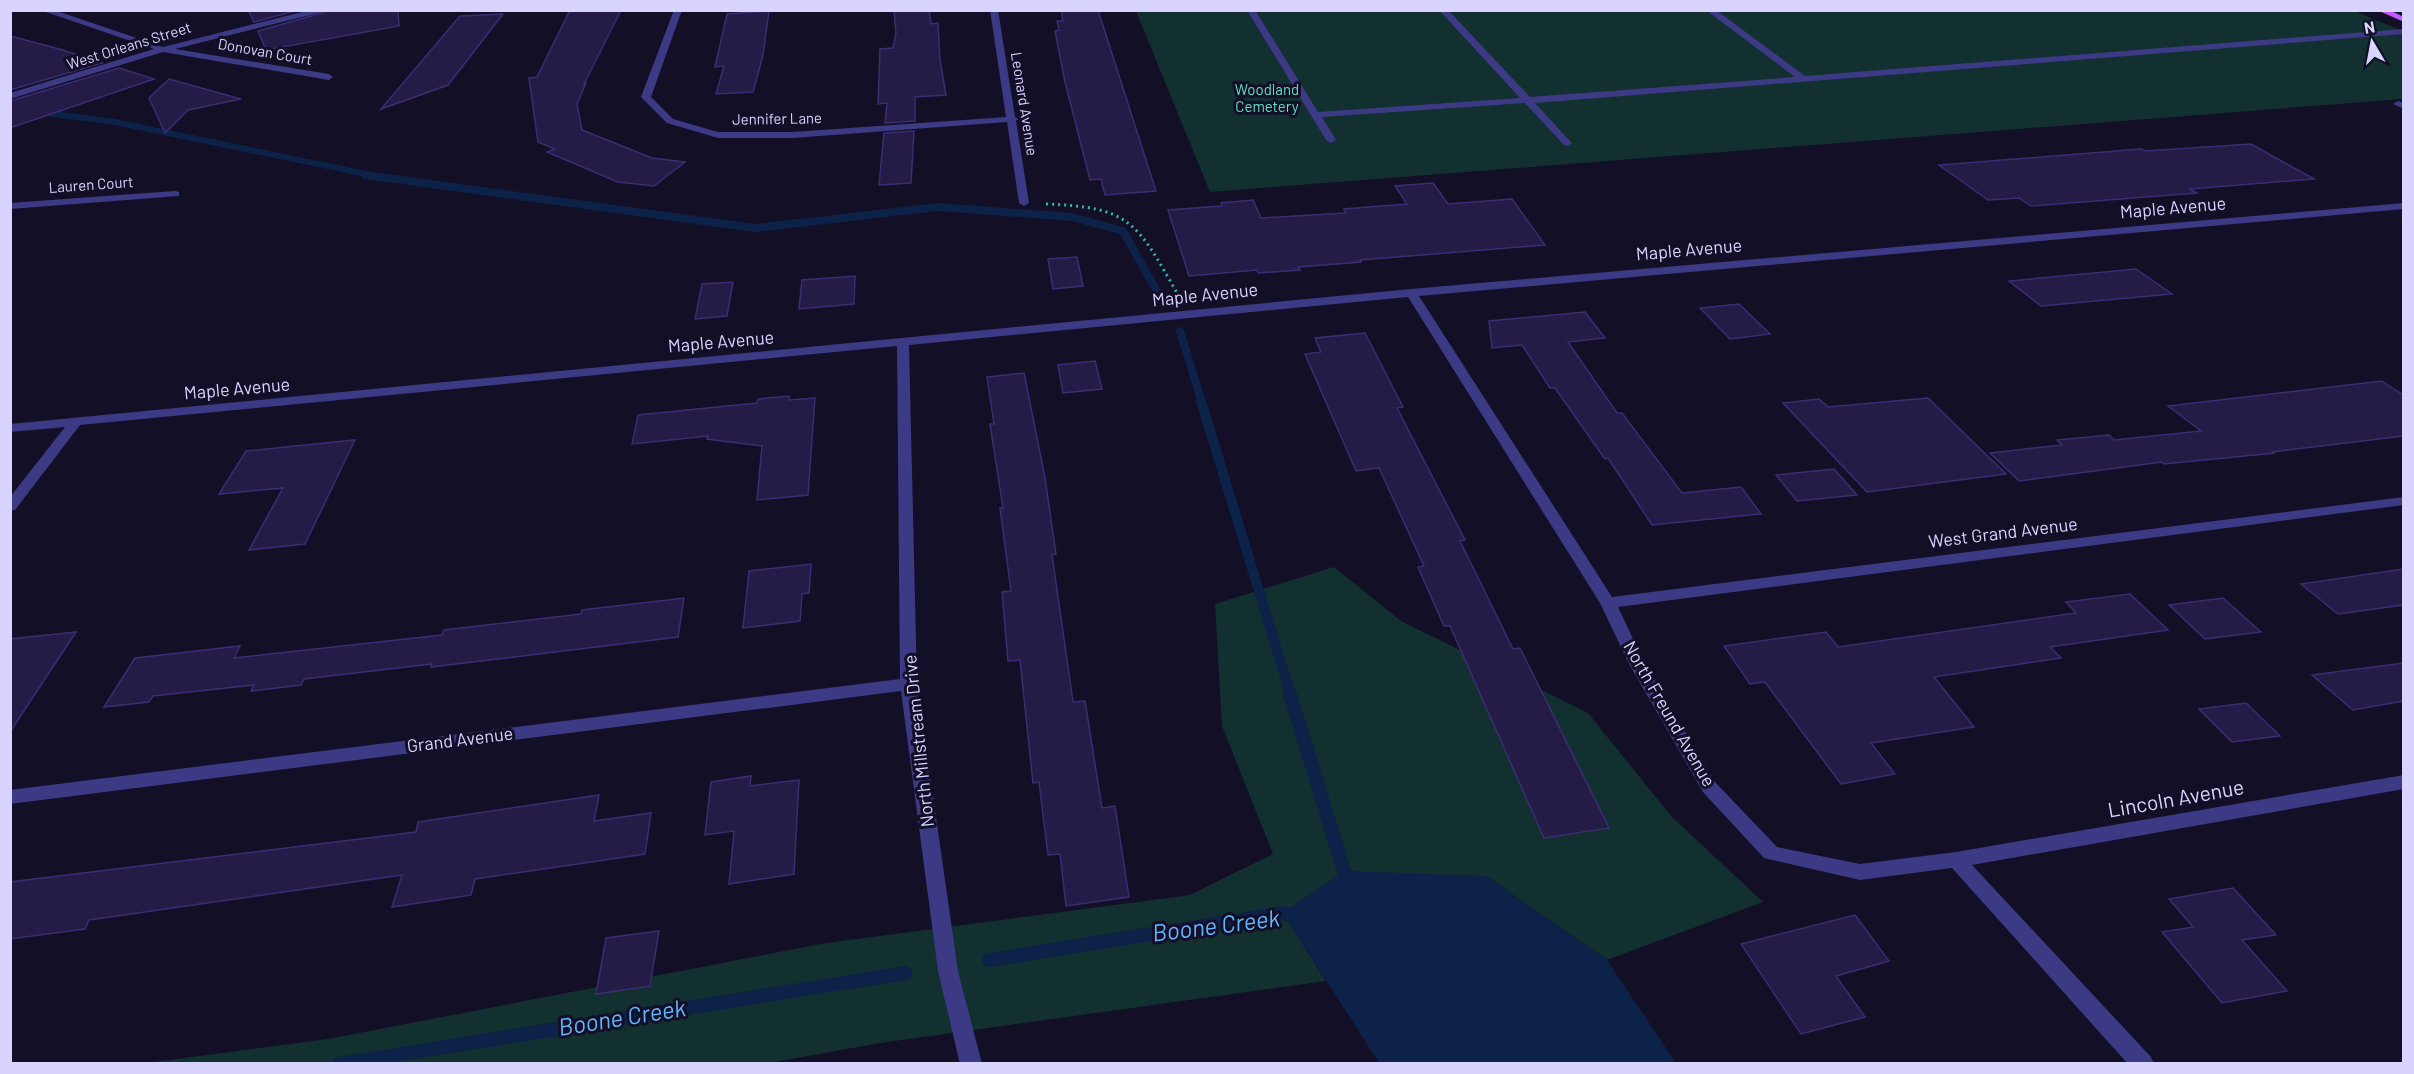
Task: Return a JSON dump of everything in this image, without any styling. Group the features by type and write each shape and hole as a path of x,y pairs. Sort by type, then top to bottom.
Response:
{"main road":[{"path":"2380,10 2403,20"}],"street":[{"name":"Donovan Court","path":"44,10 162,49 329,77"},
{"name":"West Orleans Street","path":"10,96 162,49 262,22 326,10"},
{"name":"Jennifer Lane","path":"678,10 646,97 670,121 718,135 792,135 1013,119"},
{"name":"Leonard Avenue","path":"994,10 1013,119 1024,203"},
{"path":"1251,10 1330,140"},
{"path":"1443,10 1567,143"},
{"path":"1710,10 1802,78"},
{"path":"1316,115 2403,31"},
{"name":"Lauren Court","path":"10,206 175,194"},
{"name":"Maple Avenue","path":"10,428 1411,293 2403,206"},
{"name":"North Freund Avenue","path":"1411,293 1608,603 1636,662 1709,787 1771,853 1860,872 1956,860"},
{"name":"North Millstream Drive","path":"903,343 909,684 948,971 971,1064"},
{"path":"10,507 76,422"},
{"name":"West Grand Avenue","path":"1608,603 2403,501"},
{"name":"Grand Avenue","path":"10,797 909,684"},
{"name":"Lincoln Avenue","path":"1956,860 2403,782"},
{"path":"1956,860 2143,1064"}],"path":[{"path":"1024,203 1065,205 1116,214 1139,231 1190,315"}],"green space":[{"name":"Woodland Cemetery","path":"1136,11 2354,11 2403,31 2403,99 1210,192"},
{"path":"1334,567 1401,621 1588,713 1671,816 1763,902 1607,960 1486,876 1283,913 1326,981 880,1043 769,1063 139,1064 328,1039 826,943 1190,895 1273,854 1222,726 1215,604"}],"water":[{"path":"1344,871 1486,876 1607,960 1676,1063 1379,1063 1283,913"}],"building":[{"path":"248,10 299,10 254,22"},
{"path":"332,10 398,10 399,26 266,50 258,31"},
{"path":"570,10 621,10 584,84 586,83 577,104 582,130 652,158 685,162 654,186 618,182 547,152 555,149 538,142 529,78 537,77"},
{"path":"894,10 929,10 931,24 938,23 940,60 946,95 915,97 915,121 885,123 887,103 878,104 880,49 893,48 896,33"},
{"path":"1061,10 1098,10 1156,191 1105,195 1101,179 1090,180 1065,82 1055,31 1059,30 1057,21 1063,21"},
{"path":"769,11 763,55 753,92 716,94 724,66 715,67 727,14"},
{"path":"503,14 448,85 381,109 460,16"},
{"path":"10,36 63,50 102,63 10,90"},
{"path":"119,68 154,79 10,128 10,101"},
{"path":"169,79 241,99 188,110 165,133 149,98"},
{"path":"914,131 911,183 879,185 884,133"},
{"path":"2251,144 2314,179 2190,189 2197,193 2031,206 2019,198 1988,200 1939,165 2141,149 2145,151"},
{"path":"1433,183 1448,204 1512,199 1545,245 1360,260 1361,262 1298,267 1300,270 1258,273 1257,270 1189,276 1168,210 1222,206 1221,203 1253,200 1261,218 1346,213 1344,209 1407,204 1395,186"},
{"path":"1077,257 1083,286 1053,289 1048,259"},
{"path":"2136,269 2172,294 2041,306 2009,281"},
{"path":"855,276 854,304 799,309 802,280"},
{"path":"733,282 727,316 695,319 702,284"},
{"path":"1739,304 1770,334 1730,339 1700,308"},
{"path":"1585,312 1605,338 1568,342 1617,413 1622,413 1682,493 1741,487 1761,514 1652,525 1608,458 1605,459 1555,388 1550,388 1522,345 1492,348 1489,321"},
{"path":"1365,333 1403,407 1397,408 1465,540 1460,541 1513,649 1520,648 1609,828 1544,838 1450,626 1444,626 1418,567 1424,566 1379,468 1356,471 1305,354 1321,352 1315,338"},
{"path":"1095,361 1102,389 1063,393 1058,365"},
{"path":"1024,373 1045,478 1056,554 1052,555 1073,702 1085,701 1102,808 1115,806 1129,897 1066,906 1060,854 1048,855 1039,782 1033,783 1020,660 1008,661 1002,592 1011,591 1000,508 1003,508 990,424 994,424 987,377"},
{"path":"2382,381 2403,395 2403,436 2272,452 2275,453 2164,464 2162,462 2019,481 1990,453 2062,445 2057,440 2109,435 2114,440 2201,431 2168,406"},
{"path":"789,396 789,400 815,398 808,495 757,500 762,446 707,439 708,436 632,444 638,415 757,403 758,399"},
{"path":"1928,398 2006,474 1867,492 1783,403 1819,399 1828,407"},
{"path":"355,440 305,544 249,550 283,488 219,494 246,451"},
{"path":"1834,469 1857,495 1797,501 1776,475"},
{"path":"811,564 809,593 802,594 800,621 743,628 749,571"},
{"path":"2403,569 2403,605 2338,614 2301,584"},
{"path":"2130,594 2168,630 2050,647 2061,658 1934,677 1974,727 1871,743 1895,774 1841,784 1765,682 1750,684 1724,646 1826,632 1838,647 2076,613 2066,602"},
{"path":"684,598 678,637 431,667 432,664 304,679 301,685 251,691 254,685 153,696 149,702 104,707 135,658 240,646 234,658 442,635 444,630 581,614 582,610"},
{"path":"2223,598 2261,632 2205,639 2169,605"},
{"path":"76,632 10,732 10,639"},
{"path":"2403,663 2403,701 2353,710 2312,675"},
{"path":"2246,703 2280,736 2232,742 2199,709"},
{"path":"751,776 750,786 799,780 794,874 729,884 734,831 705,835 711,782"},
{"path":"599,795 594,821 651,813 645,854 475,879 471,895 392,907 402,875 89,920 85,929 10,939 10,882 416,832 418,822"},
{"path":"2233,888 2276,935 2242,940 2287,991 2222,1003 2162,932 2193,927 2169,899"},
{"path":"1855,915 1889,961 1836,976 1865,1017 1801,1034 1741,944"},
{"path":"659,931 650,986 596,994 606,938"}],"waterway":[{"path":"38,112 115,122 376,176"},
{"path":"365,175 755,228 938,207 1072,217 1123,231 1162,300"},
{"path":"1180,331 1202,403"},
{"path":"1201,401 1291,696"},
{"path":"1290,694 1344,871 1351,880"},
{"name":"Boone Creek","path":"989,960 1283,913 1294,917"},
{"name":"Boone Creek","path":"339,1064 905,973"}]}
